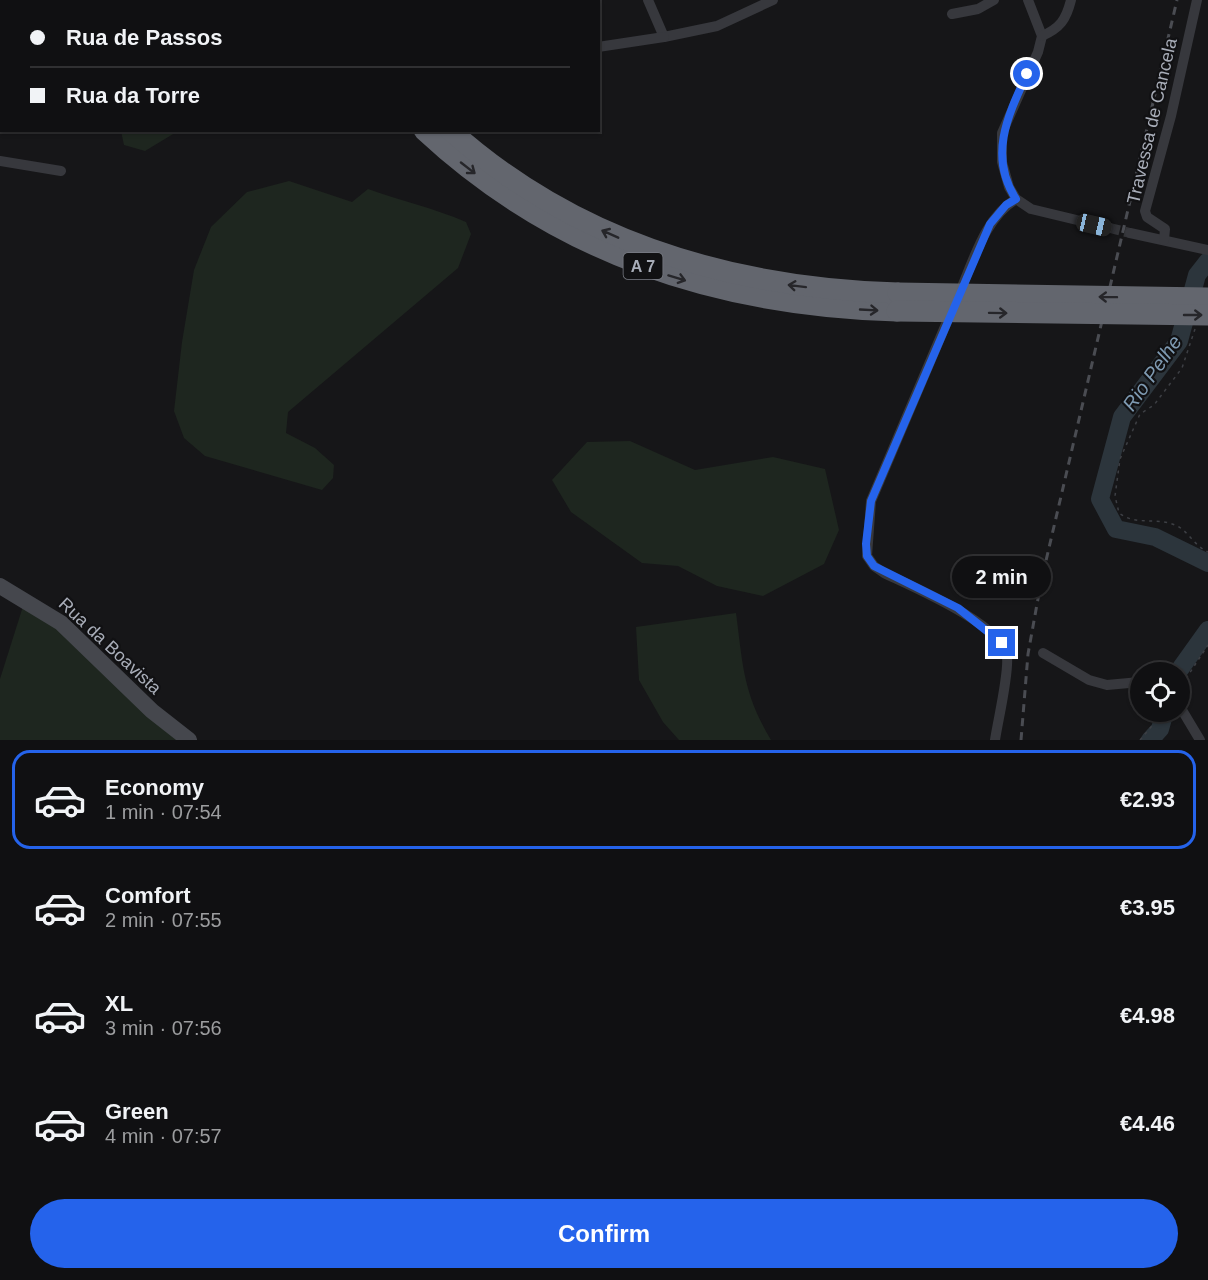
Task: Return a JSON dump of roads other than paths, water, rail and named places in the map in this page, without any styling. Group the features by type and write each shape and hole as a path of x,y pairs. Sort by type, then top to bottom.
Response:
{"highway":[{"name":"A 7","path":"426,132 485,181 536,214 588,243 644,266 702,285 760,299 821,307 897,302 1208,298"},
{"name":"A 7","path":"452,132 488,162 537,195 594,226 650,250 710,269 770,282 897,302 1202,319"}],"street":[{"path":"648,0 664,37"},
{"path":"600,47 717,26 773,0"},
{"path":"952,14 978,9 994,0"},
{"path":"1028,0 1042,36 1038,52 1002,133 1002,162 1016,199 1045,214 1110,228"},
{"path":"1042,36 1058,29 1067,16 1071,0"},
{"name":"Travessa de Cancela","path":"1164,240 1165,229 1147,217 1145,211 1171,116 1197,0"},
{"path":"0,161 62,171"},
{"path":"995,740 1007,657 1002,643 958,608 874,566 867,556 866,544 871,501 915,394 990,224 1006,205 1016,199"},
{"path":"1130,233 1208,250"},
{"name":"Rua da Boavista","path":"0,586 61,623 152,711 189,740"},
{"path":"1043,653 1089,680 1107,685 1130,683"},
{"path":"1188,722 1200,740"}],"waterway":[{"name":"Rio Pelhe","path":"1208,261 1197,275 1179,341 1122,417 1100,499 1116,529 1155,537 1208,563"},
{"name":"Rio Pelhe","path":"1185,662 1208,630"},
{"name":"Rio Pelhe","path":"1150,740 1160,729 1162,722"}],"tunnel":[{"path":"1110,228 1130,233"}],"railway":[{"path":"1021,740 1028,654 1041,582 1177,0"}]}
